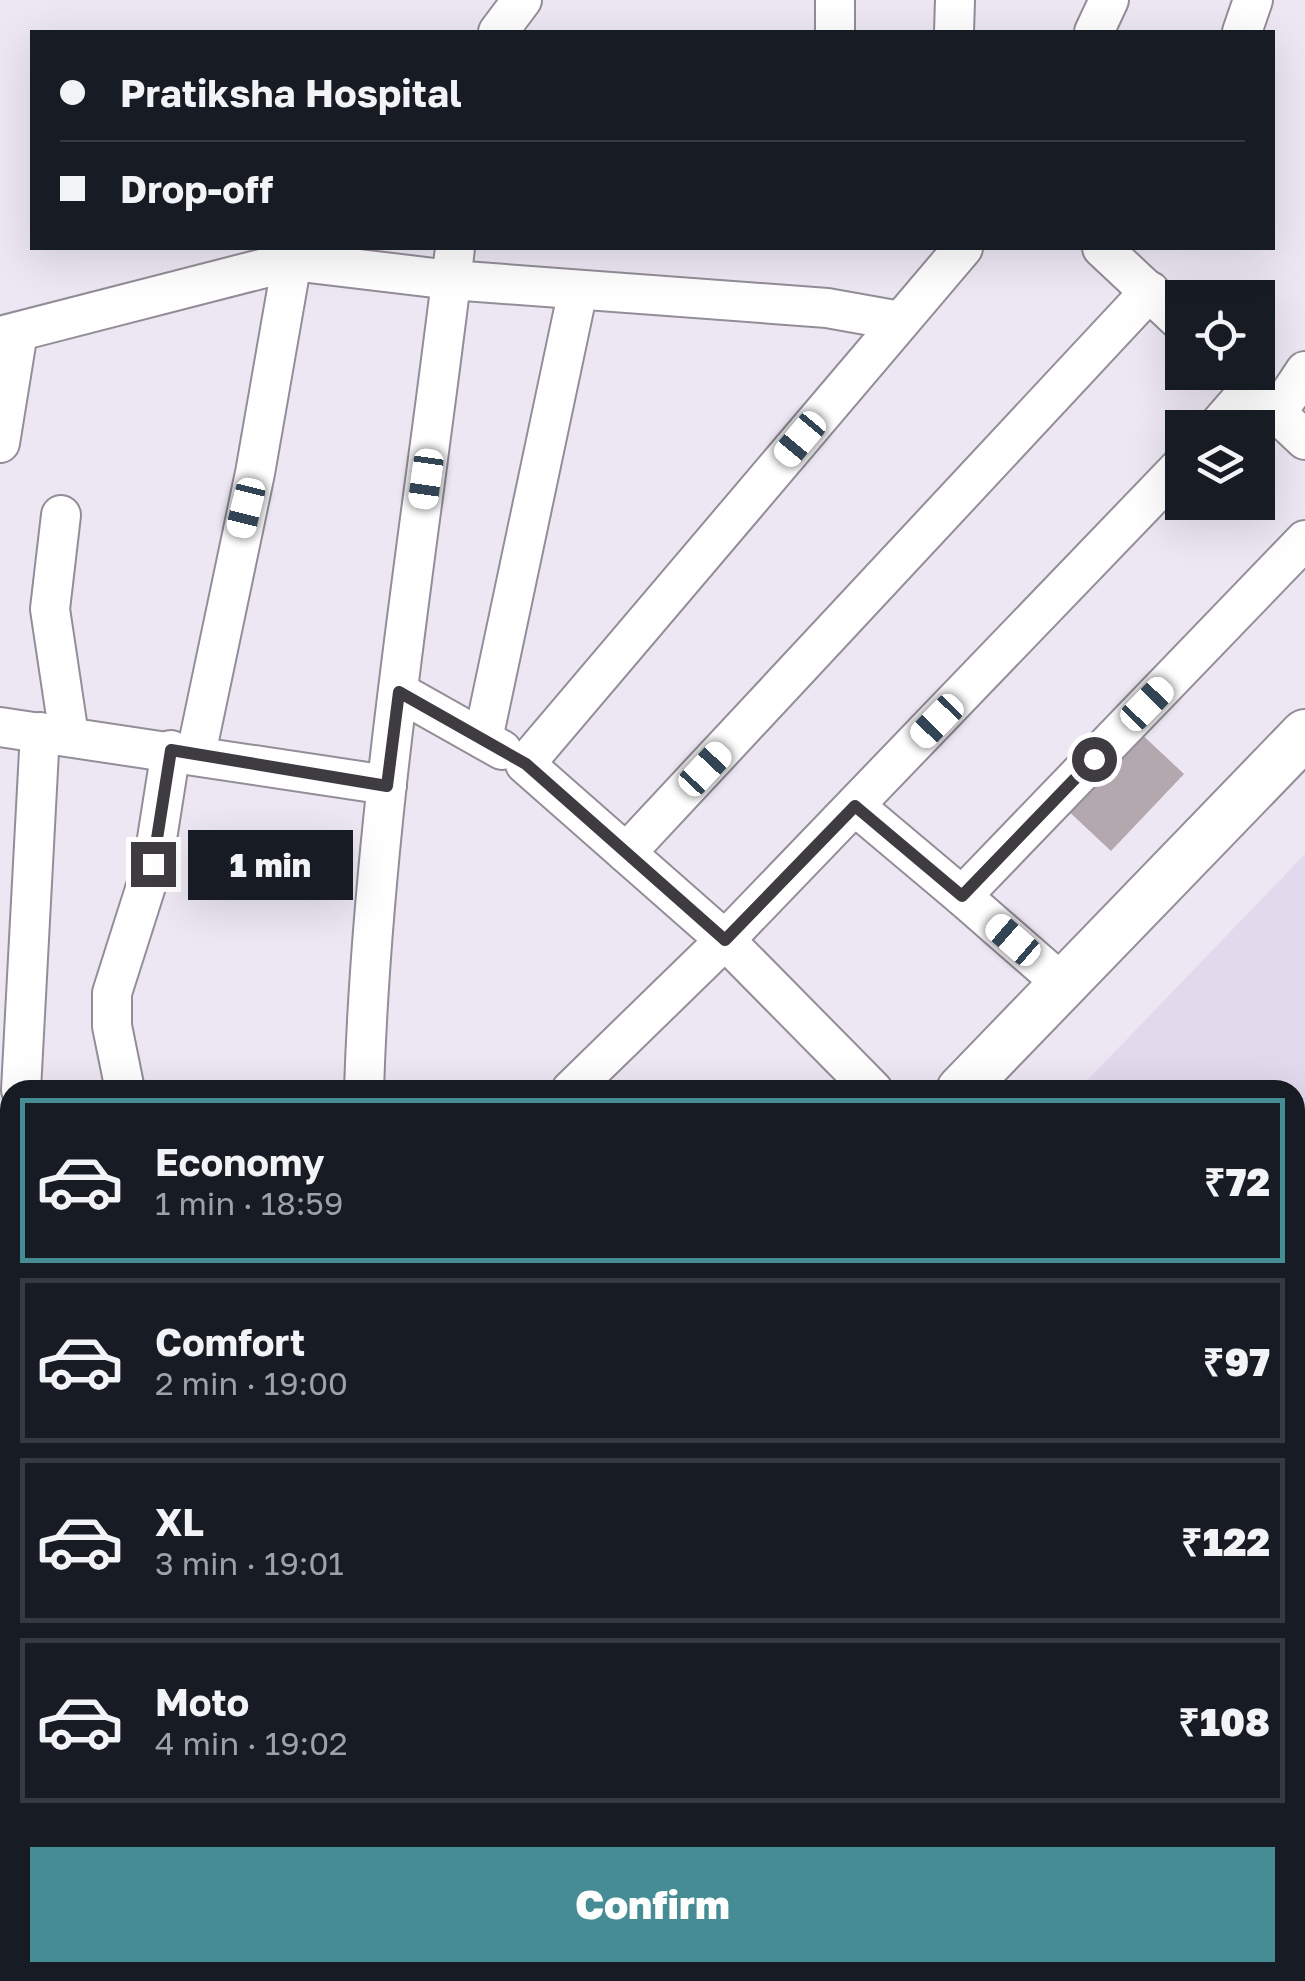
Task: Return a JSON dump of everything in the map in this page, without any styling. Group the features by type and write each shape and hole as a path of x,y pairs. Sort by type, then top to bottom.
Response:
{"main road":[{"path":"971,1080 1305,734"}],"street":[{"path":"500,30 522,0"},
{"path":"835,0 835,30"},
{"path":"954,30 955,0"},
{"path":"1095,30 1109,0"},
{"path":"1243,30 1253,0"},
{"path":"1106,250 1165,307"},
{"path":"526,764 900,321 951,254"},
{"path":"0,443 9,334 292,261 453,264 578,290 827,308 900,321"},
{"path":"123,1080 112,1026 112,993 153,864 255,473 292,261"},
{"path":"364,1080 368,963 387,786 453,264"},
{"path":"483,739 578,290"},
{"path":"626,853 1150,292"},
{"path":"1234,410 1253,391 1305,371"},
{"path":"1253,391 1305,440"},
{"path":"582,1080 725,940 1165,484"},
{"path":"22,1080 54,734 50,609 61,515"},
{"path":"962,896 1305,540"},
{"path":"399,692 526,764 725,940 863,1080"},
{"path":"0,727 387,786"},
{"path":"855,806 1064,985"}],"shaded area":[{"path":"1305,854 1305,1080 1088,1080"}],"building":[{"path":"1136,729 1184,774 1111,851 1063,806"}],"route":[{"path":"153,864 171,750 387,786 399,692 526,764 725,940 855,806 962,896 1094,759"}]}
